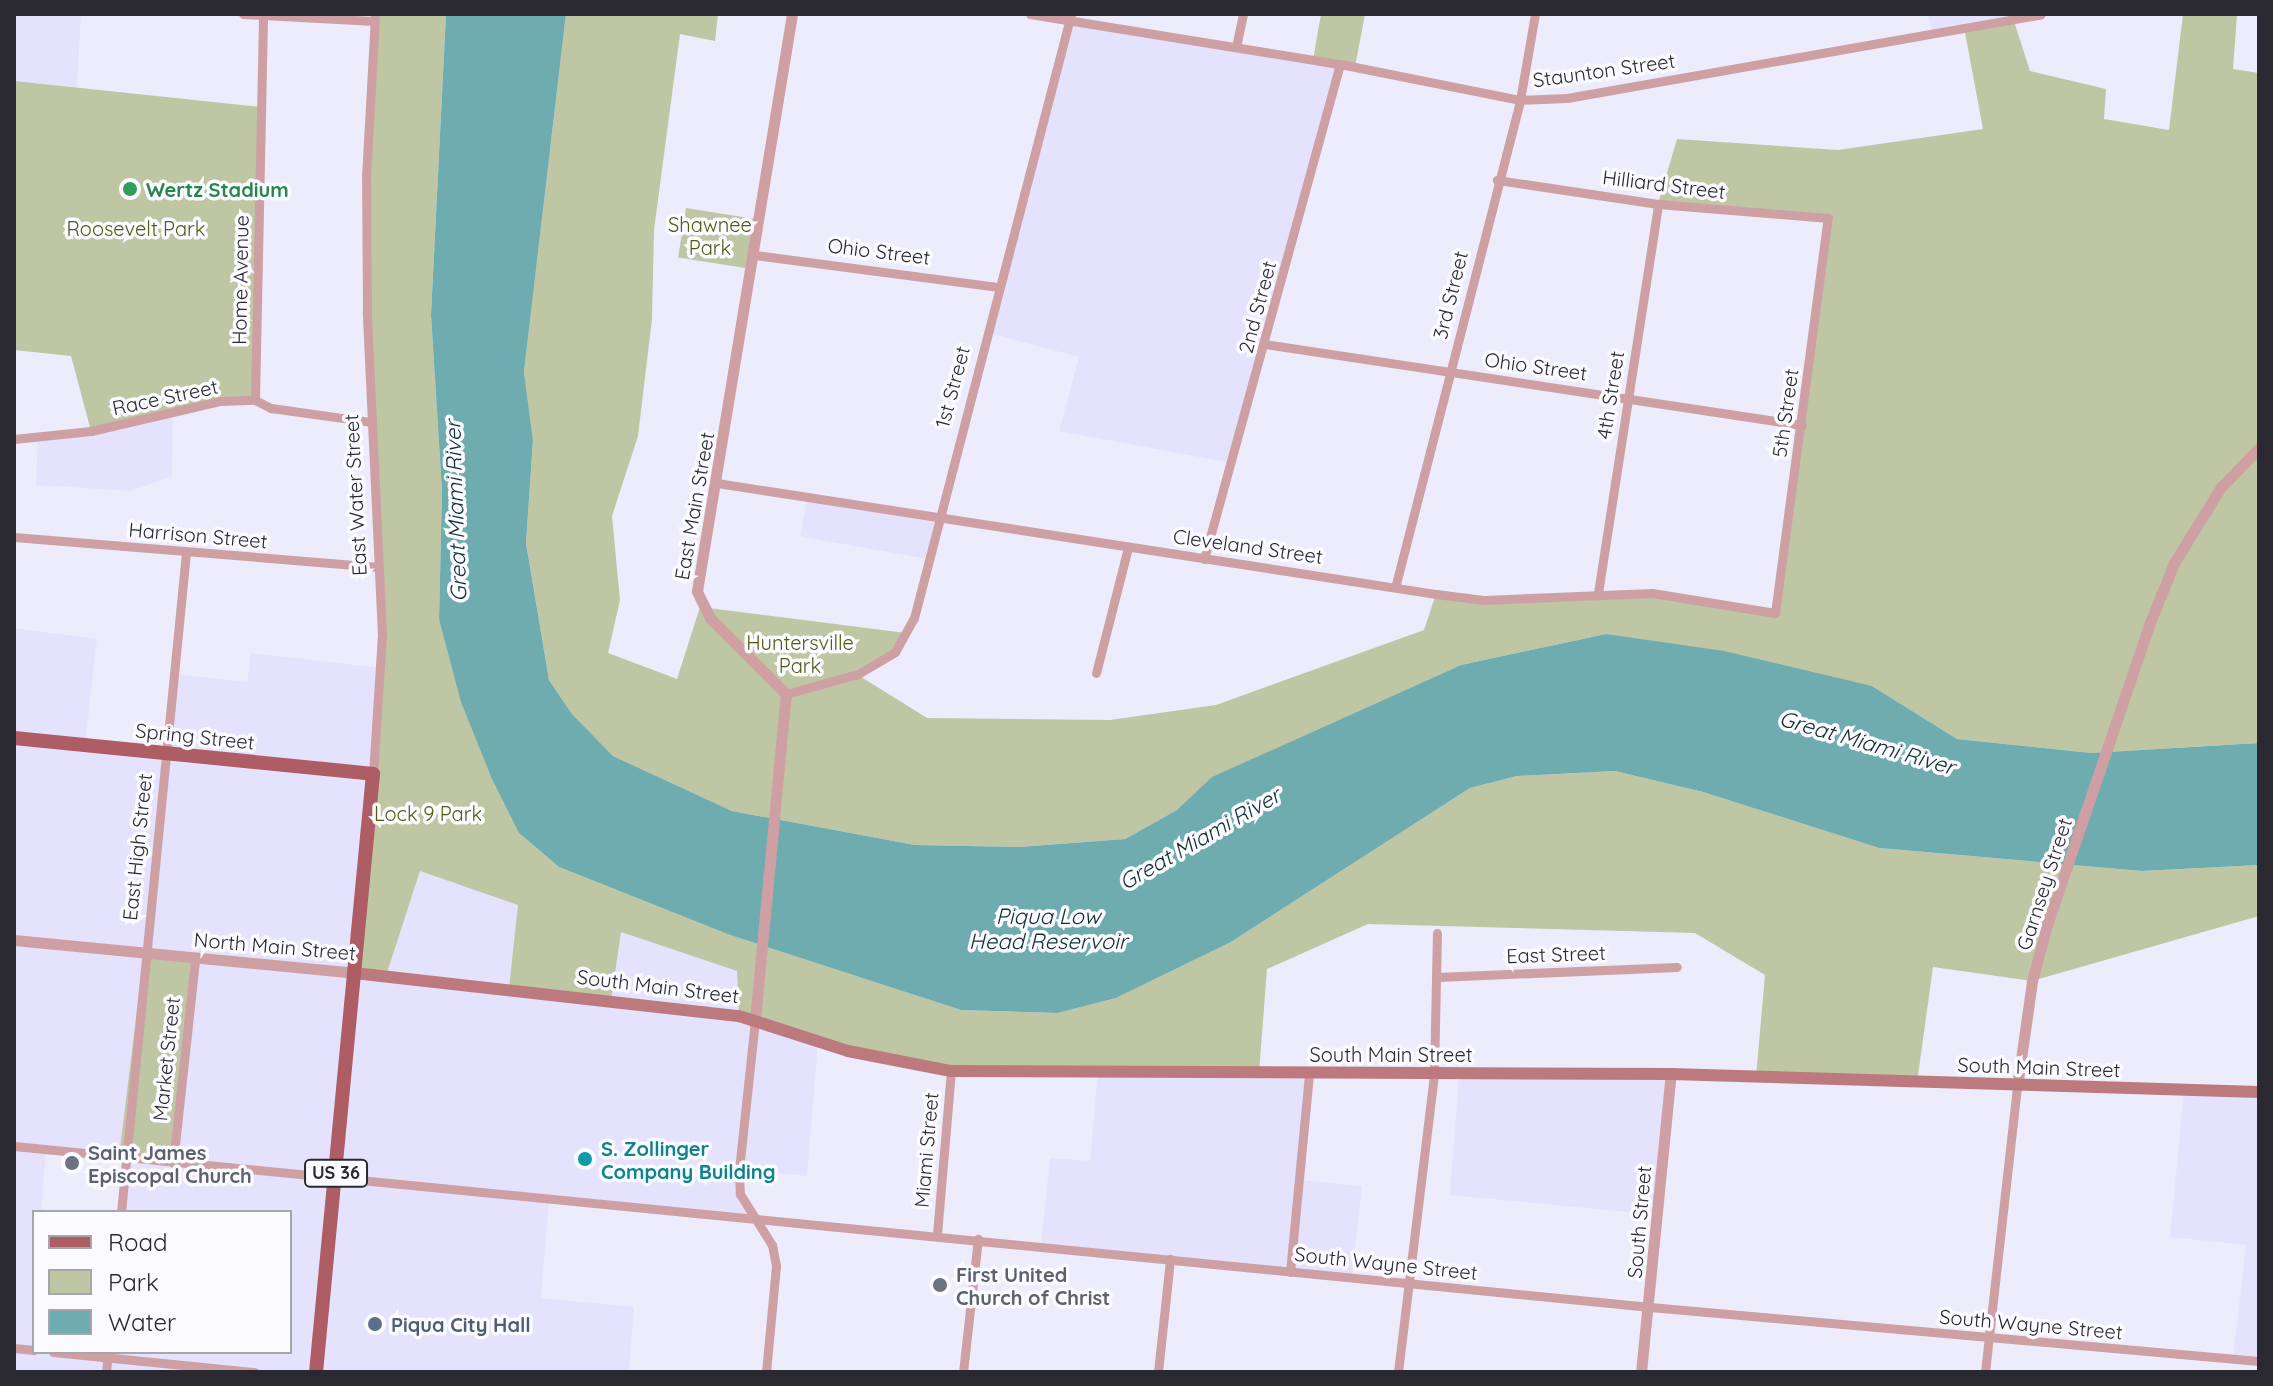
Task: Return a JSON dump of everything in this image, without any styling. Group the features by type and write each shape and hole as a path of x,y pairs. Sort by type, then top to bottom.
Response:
{"main road":[{"name":"Spring Street","path":"14,738 373,774"},
{"name":"East Water Street","path":"354,973 373,774"},
{"name":"North Main Street","path":"354,973 532,991"},
{"name":"US 36","path":"316,1372 354,973"},
{"name":"South Main Street","path":"532,991 755,1020 848,1051 951,1071 1671,1074 2017,1087 2259,1092"}],"street":[{"path":"243,14 375,18"},
{"name":"East Main Street","path":"786,694 700,607 697,591 755,255 792,14"},
{"name":"Staunton Street","path":"1030,14 1070,18 1340,64 1520,100 1567,98 2041,14"},
{"path":"1236,47 1243,14"},
{"name":"3rd Street","path":"1396,584 1497,180 1520,100 1535,14"},
{"name":"Home Avenue","path":"255,400 263,16"},
{"name":"East Water Street","path":"373,774 382,635 370,422 366,177 375,18"},
{"name":"1st Street","path":"786,694 858,674 895,652 914,618 935,520 1070,18"},
{"name":"2nd Street","path":"1204,559 1340,64"},
{"name":"Hilliard Street","path":"1497,180 1658,204 1828,218"},
{"name":"4th Street","path":"1598,593 1658,204"},
{"name":"5th Street","path":"1775,613 1828,218"},
{"name":"Ohio Street","path":"755,255 997,287"},
{"name":"Ohio Street","path":"1265,344 1802,425"},
{"name":"Race Street","path":"14,439 91,431 220,401 255,400 271,408 370,422"},
{"name":"Garnsey Street","path":"1985,1372 2017,1087 2032,981 2047,925 2174,563 2221,487 2259,448"},
{"name":"Cleveland Street","path":"717,483 935,520 1396,584 1484,600 1598,593 1708,599 1775,613"},
{"name":"Harrison Street","path":"14,537 379,567"},
{"path":"1096,673 1128,547"},
{"name":"East High Street","path":"121,1210 144,953 186,553"},
{"path":"766,1372 776,1266 772,1245 740,1194 739,1170 786,694"},
{"path":"1398,1372 1434,1074 1437,933"},
{"name":"North Main Street","path":"14,940 354,973"},
{"name":"Market Street","path":"173,1163 195,959"},
{"name":"East Street","path":"1437,977 1677,967"},
{"name":"Miami Street","path":"937,1234 951,1071"},
{"path":"1290,1272 1309,1074"},
{"name":"South Street","path":"1641,1372 1650,1307 1671,1074"},
{"name":"South Wayne Street","path":"14,1146 510,1197 937,1234 1407,1284 1988,1340 2259,1361"},
{"path":"963,1372 978,1239"},
{"path":"1158,1372 1170,1259"},
{"path":"106,1372 108,1355 255,1372"}],"shaded area":[{"path":"14,14 81,14 77,88 14,81"},
{"path":"1928,14 2013,14 2013,18 1932,33"},
{"path":"1070,21 1340,64 1232,463 1059,431 1079,357 985,332"},
{"path":"173,411 172,476 131,491 36,485 38,439"},
{"path":"807,498 935,521 928,559 800,536"},
{"path":"14,628 97,639 85,745 165,754 174,674 247,682 251,653 381,668 386,976 420,871 519,905 509,988 621,932 737,971 818,1042 807,1176 739,1170 740,1194 754,1218 549,1201 541,1298 634,1307 629,1372 14,1372"},
{"path":"1098,1072 1309,1074 1300,1180 1362,1186 1352,1278 1041,1246 1050,1158 1090,1161"},
{"path":"1459,1074 1671,1074 1658,1215 1450,1195"},
{"path":"2184,1091 2259,1092 2259,1361 2233,1358 2246,1245 2170,1237"}],"green space":[{"name":"Lock 9 Park","path":"375,14 446,14 431,315 442,491 439,619 519,833 559,867 730,935 961,1010 1056,1013 1116,998 1231,942 1470,788 1517,776 1615,771 1703,792 1879,848 2142,871 2259,865 2259,916 2032,981 1933,967 1917,1083 1756,1077 1765,975 1695,933 1368,924 1267,969 1259,1073 986,1072 895,1062 739,1016 737,971 621,932 611,1000 509,988 518,905 420,871 386,976 354,973 380,696 366,177"},
{"name":"Huntersville Park","path":"566,14 718,14 715,41 680,34 654,230 652,319 638,436 612,516 620,600 608,653 677,679 700,607 906,633 895,652 858,675 927,718 1110,720 1216,705 1424,630 1436,594 1484,600 1652,593 1774,613 1828,218 1658,204 1677,139 1838,150 1983,129 1964,27 2013,18 2030,71 2106,89 2104,119 2169,130 2183,14 2237,14 2233,69 2259,73 2259,743 2091,753 1957,739 1872,686 1606,634 1461,665 1213,777 1177,810 1125,839 1019,847 915,845 732,811 613,756 572,714 549,680 526,543 533,440 524,372"},
{"path":"1321,14 1365,14 1355,67 1313,60"},
{"name":"Roosevelt Park","path":"14,81 261,107 255,400 220,401 91,431 71,356 14,350"},
{"name":"Shawnee Park","path":"686,208 761,220 753,269 678,257"},
{"path":"144,953 195,959 170,1164 119,1157"}],"water":[{"name":"Piqua Low Head Reservoir","path":"446,14 566,14 524,372 533,440 526,543 549,680 572,714 613,756 732,811 915,845 1019,847 1125,839 1177,810 1212,777 1461,665 1606,634 1724,651 1872,686 1957,739 2091,753 2259,743 2259,865 2142,871 1879,848 1703,792 1615,771 1517,776 1470,788 1231,942 1116,998 1057,1013 961,1010 730,935 559,867 519,833 492,779 461,702 439,619 442,491 431,315"}],"place":[{"name":"Wertz Stadium","path":"130,189"},
{"name":"S. Zollinger Company Building","path":"585,1159"},
{"name":"Saint James Episcopal Church","path":"72,1163"},
{"name":"First United Church of Christ","path":"940,1285"},
{"name":"Piqua City Hall","path":"375,1324"}],"water label":[{"name":"Great Miami River","path":"456,511"},
{"name":"Great Miami River","path":"1867,743"},
{"name":"Great Miami River","path":"1200,839"}]}
